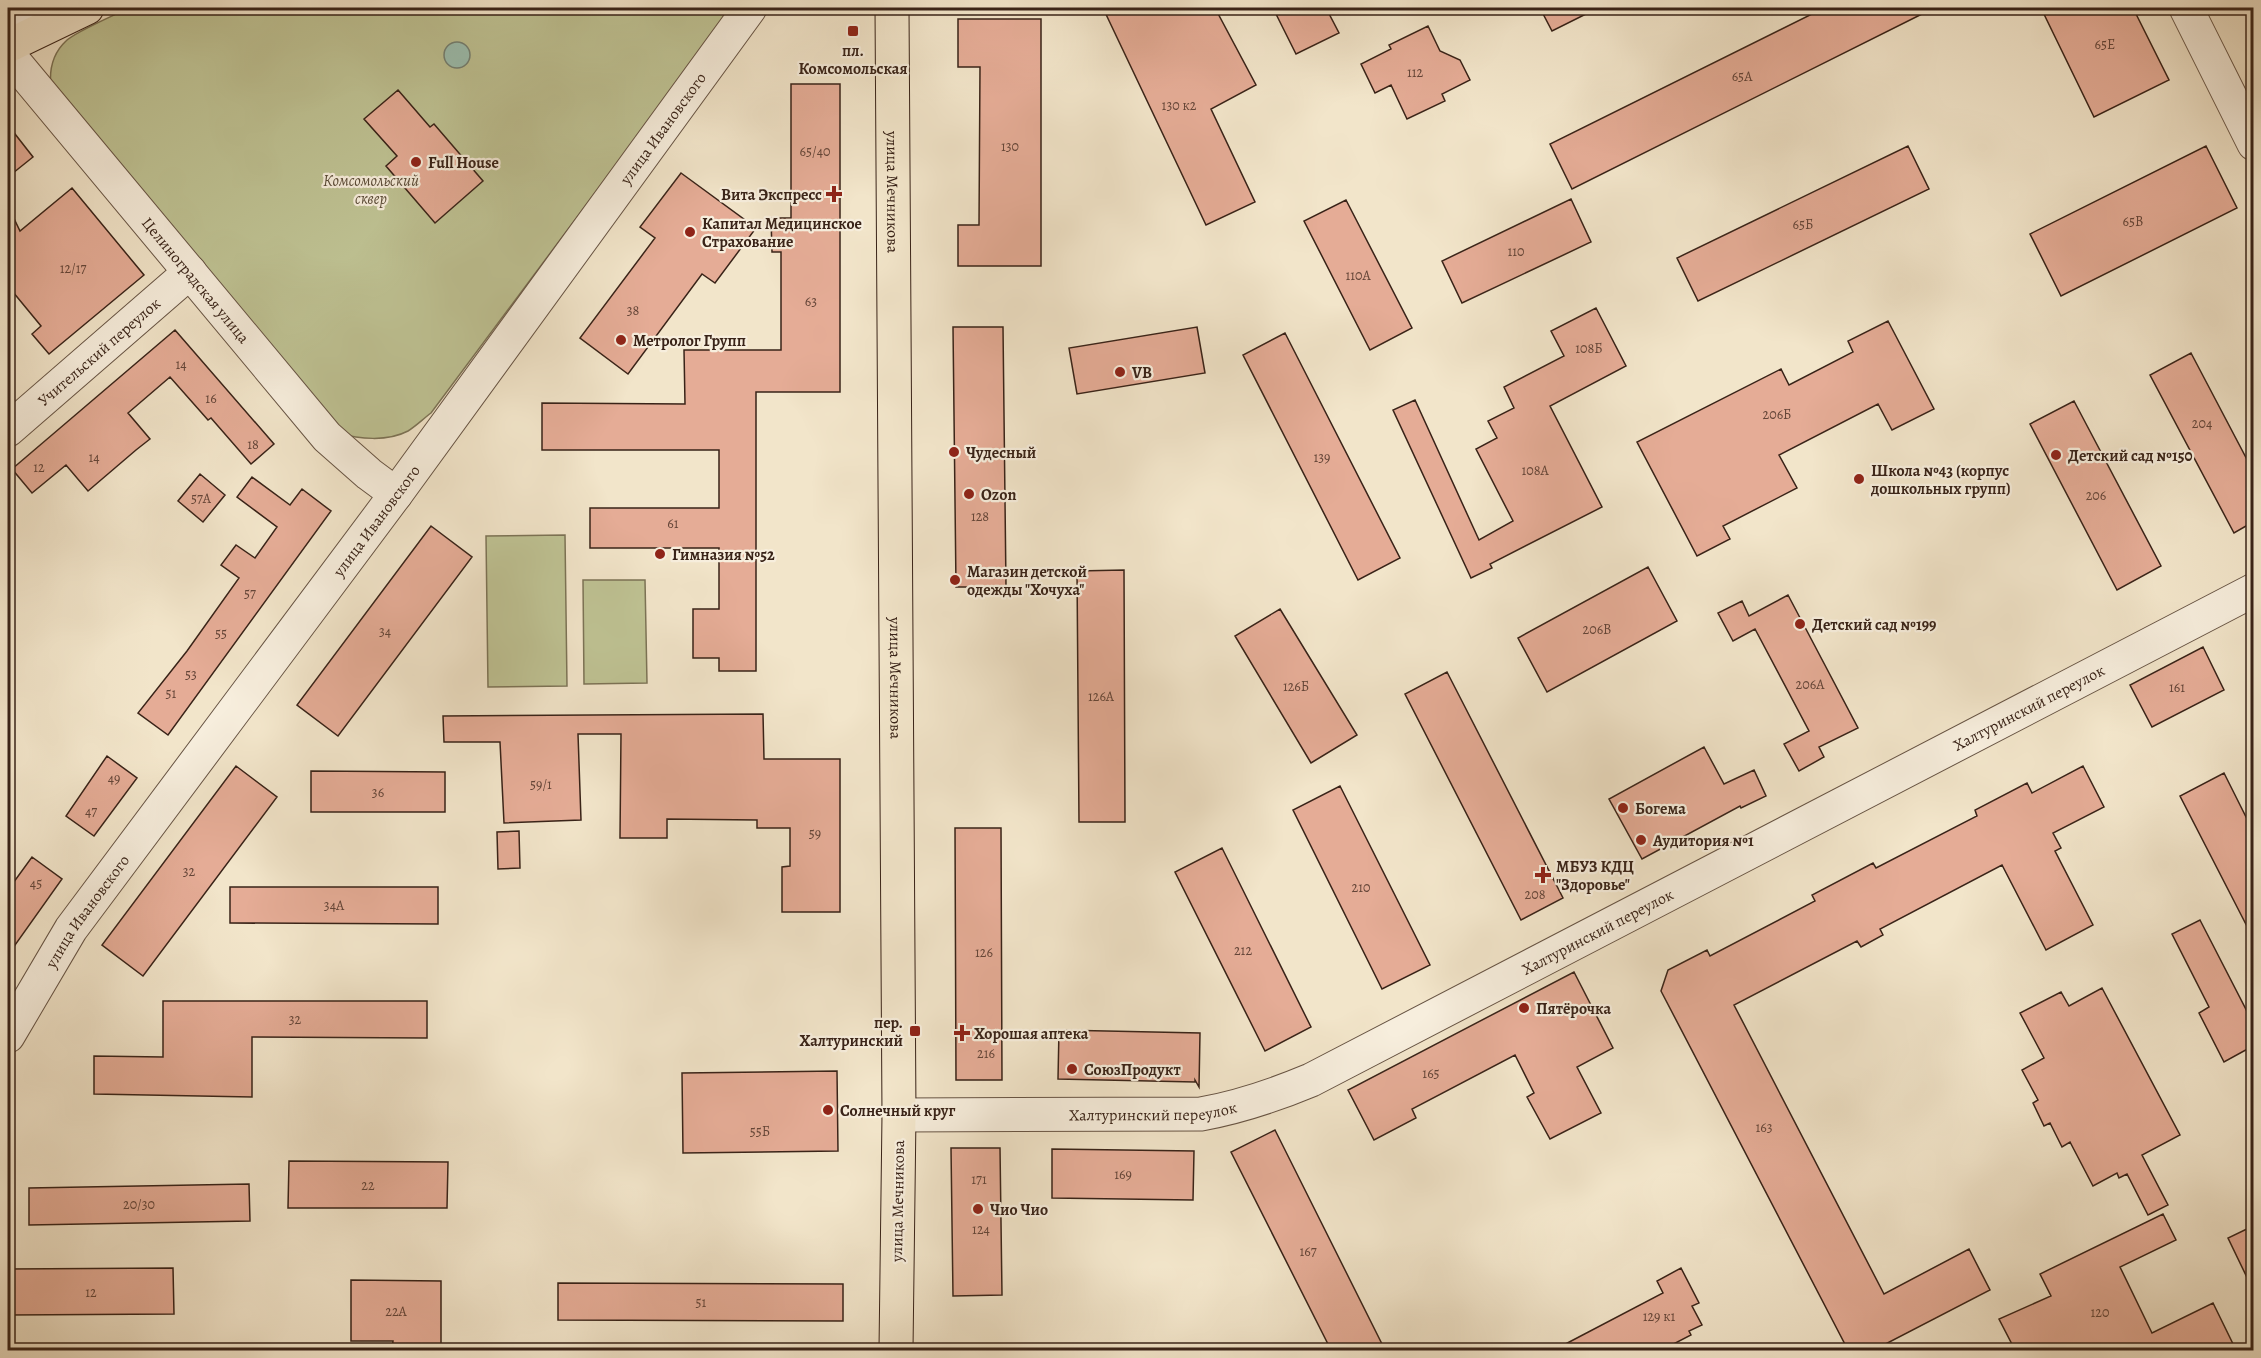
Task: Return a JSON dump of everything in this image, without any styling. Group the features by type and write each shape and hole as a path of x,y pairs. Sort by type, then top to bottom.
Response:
{"main road":[{"path":"8,46 87,8"},
{"name":"улица Мечникова","path":"892,8 898,1116 896,1350"}],"street":[{"path":"8,12 21,8"},
{"name":"улица Ивановского","path":"8,1036 72,929 396,494 750,8"},
{"path":"2186,8 2253,144"},
{"name":"Целиноградская улица","path":"8,54 327,437 361,468 396,494"},
{"name":"Учительский переулок","path":"8,430 190,272"},
{"name":"Халтуринский переулок","path":"898,1116 1201,1114 1233,1108 1273,1096 1343,1064 2253,591"}],"green space":[{"name":"Комсомольский сквер","path":"129,8 733,8 431,413 408,431 391,437 373,438 338,433 51,88 52,63 61,46 86,28"},
{"path":"565,535 567,686 488,687 486,536"},
{"path":"583,580 645,580 647,683 584,684"}],"shaded area":[{"path":"457,42 466,46 470,55 466,64 457,68 448,64 444,55 448,46"}],"building":[{"path":"1103,8 1215,8 1256,85 1211,109 1255,202 1206,225"},
{"path":"1273,8 1326,8 1339,33 1296,54"},
{"path":"1540,8 1598,8 1552,31"},
{"path":"1824,8 1934,8 1572,189 1550,144"},
{"path":"2041,8 2133,8 2169,80 2094,117"},
{"path":"958,19 1041,19 1041,266 958,266 958,225 979,225 980,67 958,67"},
{"path":"1428,26 1440,51 1460,60 1470,80 1442,94 1445,101 1407,119 1391,85 1375,93 1361,64 1391,49 1389,45"},
{"path":"791,84 840,84 840,392 756,392 756,671 719,671 719,658 693,658 693,609 719,609 719,548 590,548 590,508 719,508 719,450 542,450 542,403 685,404 684,350 781,350 781,252 772,252 771,218 791,218"},
{"path":"398,90 430,127 434,124 483,181 435,223 386,166 397,156 364,119"},
{"path":"8,125 33,157 8,177"},
{"path":"1908,146 1929,189 1698,301 1677,258"},
{"path":"2206,146 2237,208 2061,296 2030,234"},
{"path":"681,173 756,228 715,283 702,274 628,374 580,338 655,238 640,227"},
{"path":"72,188 144,275 49,354 32,334 41,326 8,286 8,206 20,231"},
{"path":"1571,199 1591,242 1462,303 1442,261"},
{"path":"1346,200 1412,328 1370,350 1304,221"},
{"path":"1596,308 1626,366 1550,406 1602,507 1490,564 1492,568 1471,578 1393,410 1415,400 1479,540 1513,521 1476,449 1497,438 1488,421 1514,408 1504,387 1564,356 1551,331"},
{"path":"1888,321 1934,409 1892,430 1878,404 1779,455 1797,488 1723,526 1730,539 1697,556 1637,442 1781,369 1789,385 1853,352 1848,341"},
{"path":"953,327 1003,327 1006,587 956,587"},
{"path":"1197,327 1205,373 1077,394 1069,348"},
{"path":"175,330 274,444 251,464 211,418 208,420 170,377 128,413 150,439 88,491 66,465 32,493 12,469"},
{"path":"1285,333 1400,558 1358,580 1243,355"},
{"path":"2191,353 2253,471 2253,522 2234,533 2150,375"},
{"path":"2074,401 2161,566 2117,590 2030,424"},
{"path":"200,474 225,495 203,522 178,501"},
{"path":"252,477 290,505 302,489 331,511 168,735 138,713 187,651 239,578 221,565 236,545 255,558 277,527 237,497"},
{"path":"431,526 472,557 338,736 297,705"},
{"path":"1648,567 1677,621 1547,692 1518,638"},
{"path":"1124,570 1125,822 1079,822 1077,571"},
{"path":"1788,595 1858,728 1819,747 1824,757 1799,771 1784,744 1809,731 1755,629 1733,641 1718,613 1742,601 1749,616"},
{"path":"1280,609 1357,735 1311,763 1235,636"},
{"path":"2203,647 2224,690 2152,727 2130,685"},
{"path":"1447,672 1563,898 1521,920 1405,694"},
{"path":"763,714 764,759 840,759 840,912 782,912 782,867 790,866 790,828 757,828 757,820 667,819 667,838 620,838 621,734 578,734 581,820 504,823 500,742 444,742 443,716"},
{"path":"1704,747 1724,784 1754,770 1766,796 1741,808 1740,806 1642,859 1609,799"},
{"path":"107,756 137,778 94,836 66,816"},
{"path":"236,766 277,797 143,976 102,945"},
{"path":"2083,766 2104,807 2053,833 2061,848 2055,851 2093,925 2046,950 2002,865 1880,929 1883,935 1861,947 1857,941 1734,1005 1884,1294 1969,1249 1990,1290 1874,1350 1848,1350 1661,991 1668,970 1707,950 1710,956 1815,901 1812,895 1873,863 1876,868 1977,816 1975,810 2027,783 2032,793"},
{"path":"311,771 445,772 445,812 311,812"},
{"path":"2224,773 2253,831 2253,938 2180,796"},
{"path":"1340,786 1430,965 1382,989 1293,810"},
{"path":"955,828 1001,828 1002,1080 956,1080"},
{"path":"519,831 520,868 498,869 497,832"},
{"path":"1222,848 1311,1027 1265,1051 1175,872"},
{"path":"32,857 62,879 8,955 8,890"},
{"path":"230,887 438,887 438,924 230,923"},
{"path":"2200,920 2253,1023 2253,1046 2224,1062 2199,1013 2209,1007 2172,934"},
{"path":"1574,972 1613,1048 1577,1067 1601,1113 1550,1139 1527,1097 1534,1093 1515,1055 1412,1109 1416,1118 1374,1140 1348,1090"},
{"path":"2102,988 2180,1135 2142,1155 2168,1205 2148,1215 2127,1174 2119,1178 2117,1173 2093,1186 2070,1142 2062,1147 2050,1123 2044,1126 2033,1103 2038,1100 2022,1070 2044,1058 2020,1013 2061,992 2069,1006"},
{"path":"163,1001 427,1001 427,1038 252,1037 252,1097 94,1094 94,1056 163,1057"},
{"path":"1059,1030 1200,1033 1199,1087 1195,1080 1195,1082 1058,1079"},
{"path":"837,1071 838,1151 683,1153 682,1073"},
{"path":"1275,1130 1385,1350 1331,1350 1231,1152"},
{"path":"951,1148 1000,1148 1002,1295 953,1296"},
{"path":"1052,1149 1194,1151 1193,1200 1052,1198"},
{"path":"289,1161 448,1162 447,1208 288,1208"},
{"path":"249,1184 250,1221 29,1225 29,1188"},
{"path":"2163,1214 2176,1240 2120,1267 2152,1333 2213,1303 2236,1350 2015,1350 1999,1319 2051,1296 2040,1274"},
{"path":"2253,1226 2253,1290 2228,1238"},
{"path":"173,1268 174,1314 8,1315 8,1269"},
{"path":"1681,1268 1699,1303 1692,1306 1702,1325 1689,1331 1691,1335 1662,1350 1554,1350 1663,1293 1657,1281"},
{"path":"351,1280 441,1281 441,1350 392,1350 393,1341 351,1341"},
{"path":"558,1283 843,1284 843,1321 558,1320"}],"place":[{"name":"пл. Комсомольская","path":"853,31"},
{"name":"Full House","path":"416,162"},
{"name":"Вита Экспресс","path":"834,194"},
{"name":"Капитал Медицинское Страхование","path":"690,232"},
{"name":"Метролог Групп","path":"621,340"},
{"name":"VB","path":"1120,372"},
{"name":"Чудесный","path":"954,452"},
{"name":"Детский сад №150","path":"2056,455"},
{"name":"Школа №43 (корпус дошкольных групп)","path":"1859,479"},
{"name":"Ozon","path":"969,494"},
{"name":"Гимназия №52","path":"660,554"},
{"name":"Магазин детской одежды \"Хочуха\"","path":"955,580"},
{"name":"Детский сад №199","path":"1800,624"},
{"name":"Богема","path":"1623,808"},
{"name":"Аудитория №1","path":"1641,840"},
{"name":"МБУЗ КДЦ \"Здоровье\"","path":"1543,875"},
{"name":"Пятёрочка","path":"1524,1008"},
{"name":"пер. Халтуринский","path":"915,1031"},
{"name":"Хорошая аптека","path":"962,1033"},
{"name":"СоюзПродукт","path":"1072,1069"},
{"name":"Солнечный круг","path":"828,1110"},
{"name":"Чио Чио","path":"978,1209"}]}
